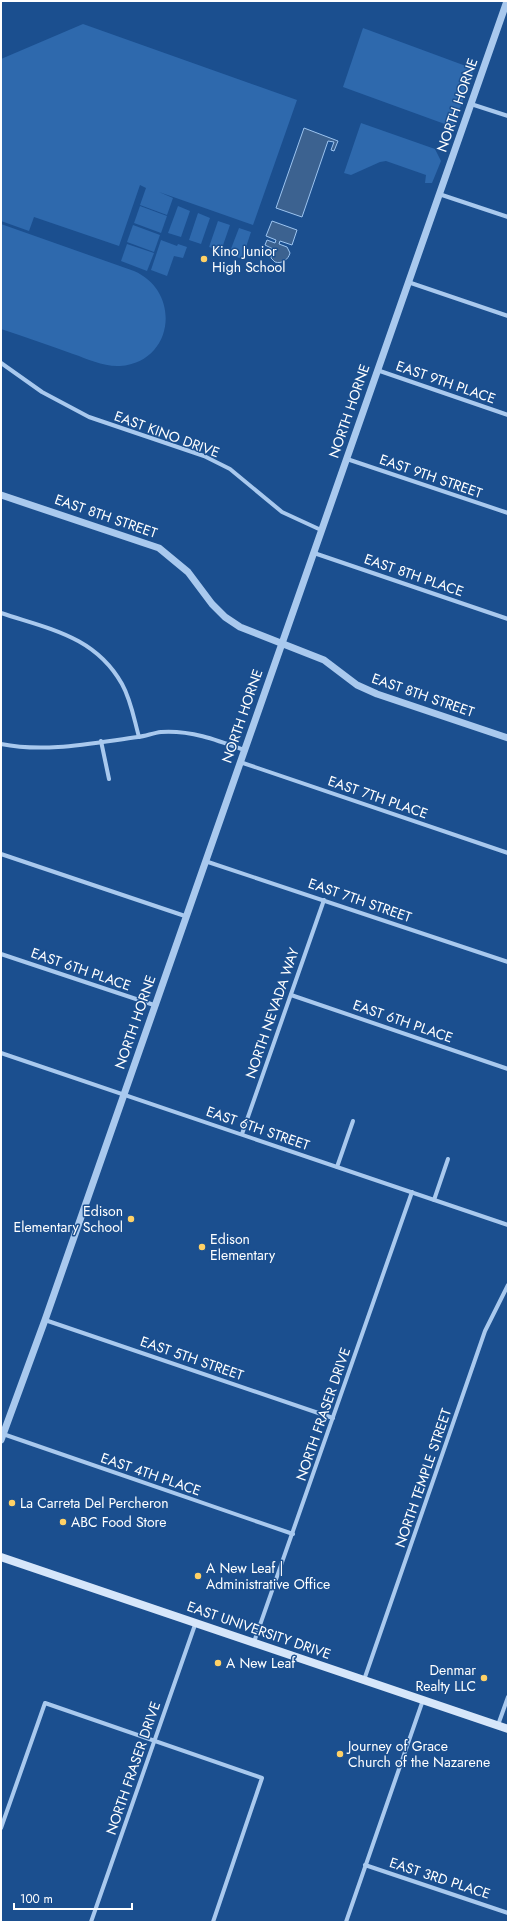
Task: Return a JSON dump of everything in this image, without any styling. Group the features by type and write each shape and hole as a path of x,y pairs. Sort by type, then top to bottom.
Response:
{"main road":[{"name":"EAST UNIVERSITY DRIVE","path":"1,1557 508,1729"}],"street":[{"name":"NORTH HORNE","path":"2,1437 45,1320 204,861 439,194 505,14 507,1"},
{"path":"471,104 508,116"},
{"path":"439,194 508,217"},
{"path":"408,282 508,316"},
{"name":"EAST KINO DRIVE","path":"1,363 42,392 89,417 204,456 230,469 282,512 321,530"},
{"name":"EAST 9TH PLACE","path":"377,370 508,415"},
{"name":"EAST 9TH STREET","path":"346,459 508,513"},
{"name":"EAST 8TH STREET","path":"1,495 159,548 188,572 200,589 225,617 254,634 324,660 357,685 377,694 508,738"},
{"name":"EAST 8TH PLACE","path":"313,553 508,618"},
{"path":"1,613 73,638 89,646 101,656 122,684 129,700 139,737"},
{"path":"1,744 28,748 51,748 139,737 161,732 184,732 206,736 244,750"},
{"path":"101,741 109,779"},
{"name":"EAST 7TH PLACE","path":"240,762 508,853"},
{"path":"1,854 185,916"},
{"name":"EAST 7TH STREET","path":"204,861 508,962"},
{"name":"NORTH NEVADA WAY","path":"242,1134 324,900"},
{"name":"EAST 6TH PLACE","path":"1,954 154,1005"},
{"name":"EAST 6TH PLACE","path":"291,995 508,1069"},
{"name":"EAST 6TH STREET","path":"1,1053 508,1225"},
{"path":"337,1167 353,1121"},
{"path":"434,1200 448,1159"},
{"name":"NORTH FRASER DRIVE","path":"254,1642 412,1192"},
{"name":"NORTH TEMPLE STREET","path":"364,1680 485,1331 508,1285"},
{"name":"EAST 5TH STREET","path":"45,1320 333,1418"},
{"name":"EAST 4TH PLACE","path":"2,1437 293,1534"},
{"name":"NORTH FRASER DRIVE","path":"91,1922 196,1622"},
{"path":"498,1726 508,1697"},
{"path":"346,1922 423,1700"},
{"path":"1,1828 45,1703 262,1778 213,1922"},
{"name":"EAST 3RD PLACE","path":"365,1865 508,1913"}],"shaded area":[{"path":"83,24 297,100 253,225 159,192 173,198 167,215 140,205 146,188 140,185 119,246 34,217 29,231 1,221 1,59"},
{"path":"363,28 474,69 453,127 343,87"},
{"path":"361,123 435,149 441,161 432,183 425,183 426,175 386,161 380,162 351,175 344,173"},
{"path":"304,128 338,141 334,151 331,150 334,142 328,141 302,217 276,208"},
{"path":"140,206 167,216 161,233 134,223"},
{"path":"178,206 190,211 181,237 168,233"},
{"path":"198,213 210,218 201,244 189,240"},
{"path":"218,221 230,225 221,251 209,247"},
{"path":"272,221 297,230 292,245 280,241 279,244 287,247 290,253 282,262 275,262 271,258 273,249 265,245 267,240 275,243 276,240 266,236"},
{"path":"1,224 134,271 149,281 160,294 165,309 165,325 161,340 152,352 138,362 114,366 96,362 1,329"},
{"path":"133,225 160,235 154,252 127,242"},
{"path":"239,228 251,232 242,259 229,254"},
{"path":"161,240 177,246 178,244 187,247 183,258 174,256 167,276 151,270"},
{"path":"127,244 154,253 147,271 121,261"}],"place":[{"name":"Kino Junior High School","path":"204,259"},
{"name":"Edison Elementary School","path":"131,1219"},
{"name":"Edison Elementary","path":"202,1247"},
{"name":"La Carreta Del Percheron","path":"12,1503"},
{"name":"ABC Food Store","path":"63,1522"},
{"name":"A New Leaf | Administrative Office","path":"198,1576"},
{"name":"A New Leaf","path":"218,1663"},
{"name":"Denmar Realty LLC","path":"484,1678"},
{"name":"Journey of Grace Church of the Nazarene","path":"340,1754"}]}
